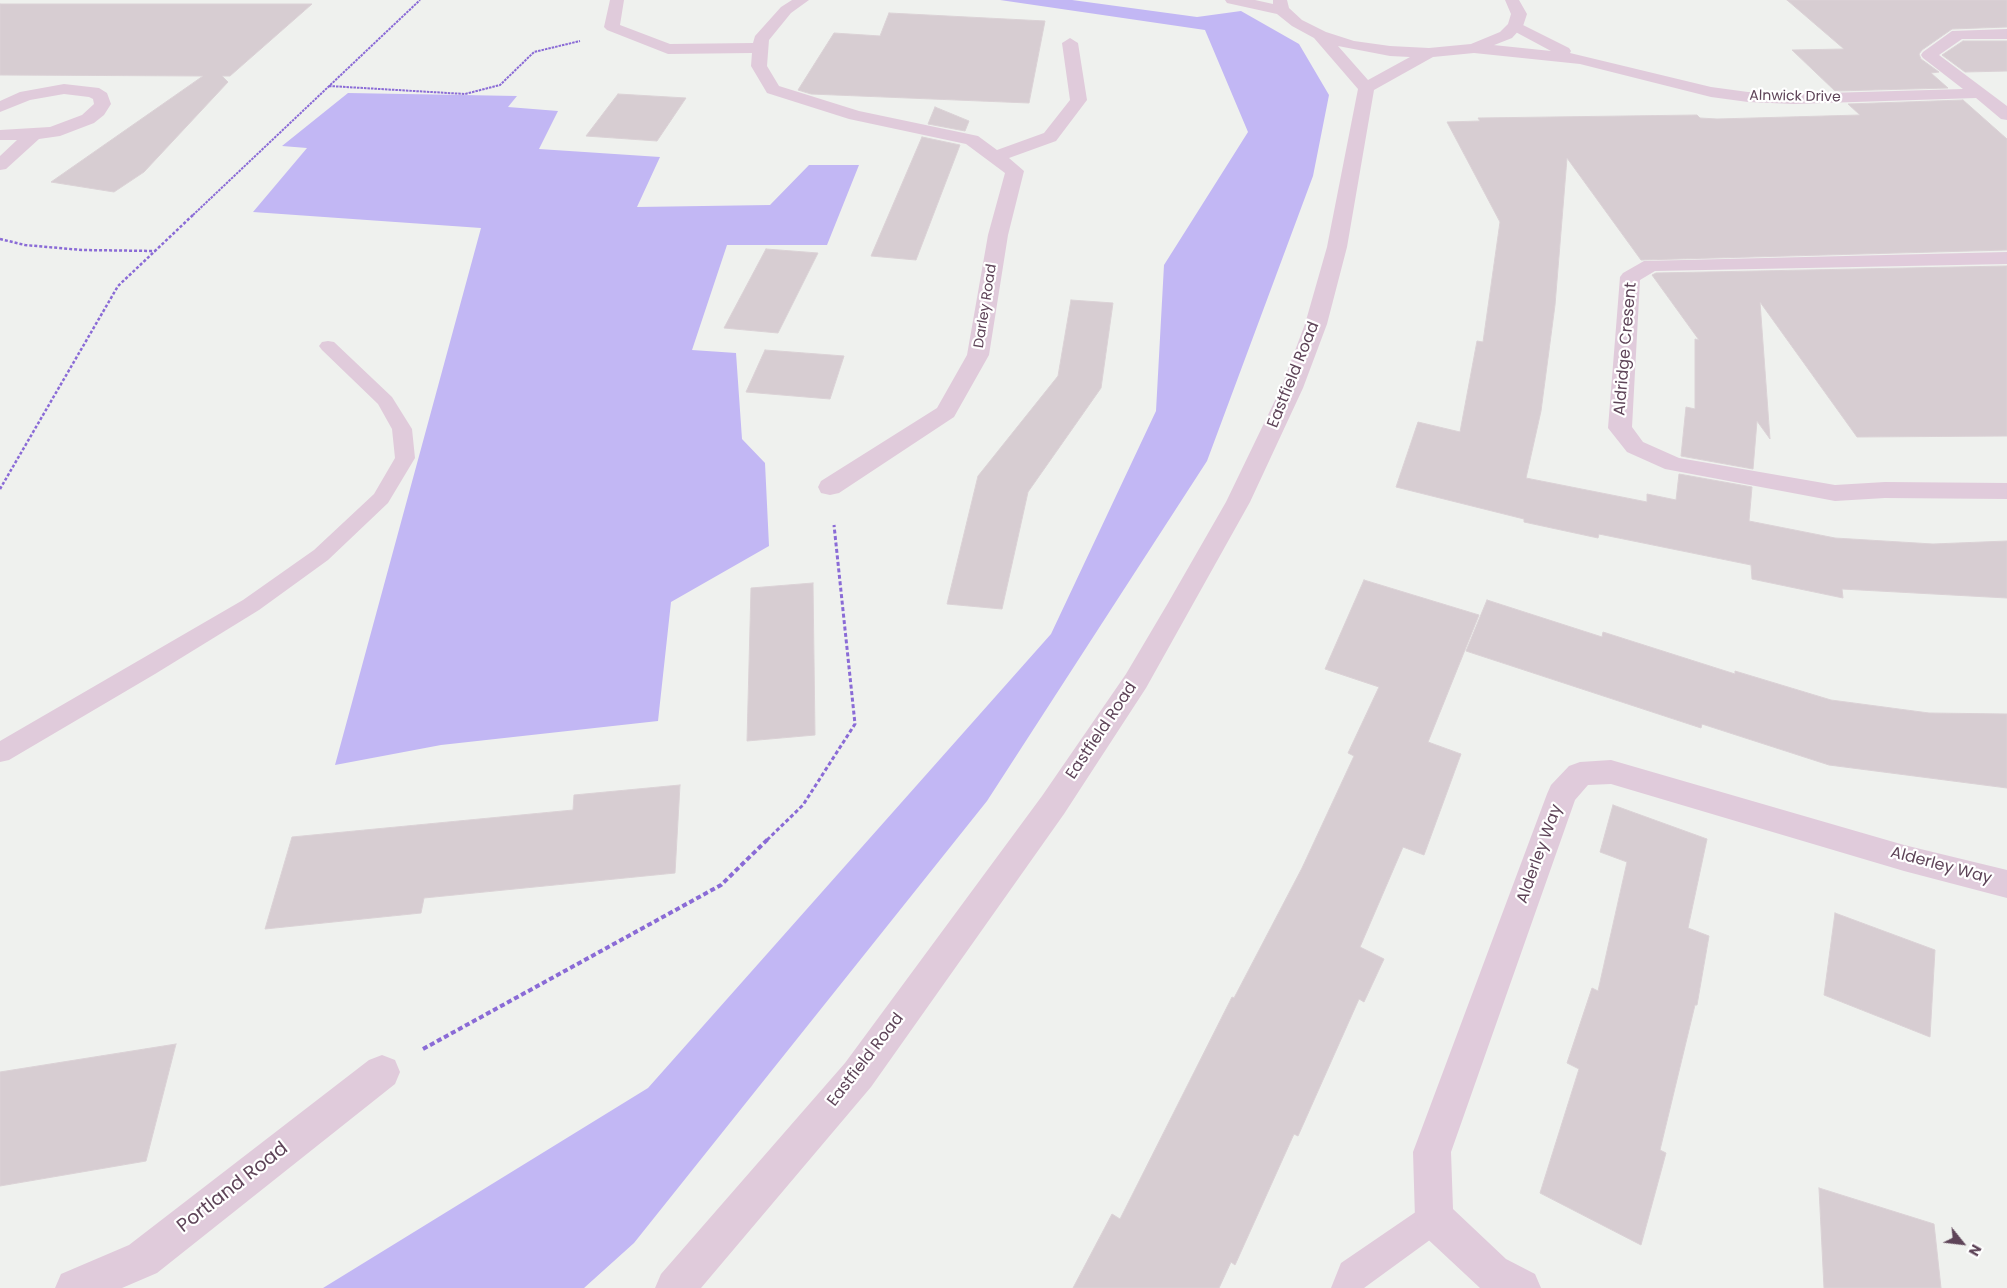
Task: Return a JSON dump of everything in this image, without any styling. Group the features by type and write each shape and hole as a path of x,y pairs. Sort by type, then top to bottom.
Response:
{"street":[{"path":"618,0 612,27 668,49 761,48 761,39 786,10 802,0"},
{"path":"1232,0 1281,5 1297,23 1320,35 1352,45 1380,50 1429,53 1474,48 1506,35 1515,26 1519,14 1514,0"},
{"path":"1515,26 1580,59"},
{"path":"2007,34 1958,34 1929,55 2007,115"},
{"path":"1320,35 1366,88 1429,53"},
{"path":"995,157 1050,137 1078,100 1070,43"},
{"name":"Darley Road","path":"761,48 759,66 773,89 855,115 972,140 1015,171 998,235 978,355 946,412 830,487"},
{"path":"1474,48 1580,59"},
{"name":"Alnwick Drive","path":"1580,59 1711,92 1748,97 1794,99 1980,93"},
{"name":"Eastfield Road","path":"675,1288 858,1075 1052,805 1136,681 1181,604 1242,493 1292,388 1316,324 1337,247 1366,88"},
{"path":"0,107 26,96 64,89 87,91 101,97 103,104 88,119 63,129 34,136 0,134"},
{"path":"0,164 34,136"},
{"name":"Aldridge Cresent","path":"2007,258 1651,265 1630,277 1620,428 1635,446 1673,464 1834,493 1886,490 2007,491"},
{"name":"Alderley Way","path":"1434,1218 1432,1152 1562,794 1580,774 1611,772 1904,858 2007,884"},
{"name":"Portland Road","path":"75,1288 143,1259 382,1072"},
{"path":"1434,1218 1492,1273 1521,1288"}],"lane":[{"path":"0,752 147,668 252,605 321,555 381,498 405,458 402,429 385,401 328,346"},
{"path":"1347,1288 1353,1275 1434,1218"}],"path":[{"path":"0,489 118,286 420,0"},
{"path":"329,86 465,94 500,85 534,52 622,30"},
{"path":"0,239 25,245 82,250 155,251"},
{"path":"382,1072 721,885 803,804 855,724 830,487"}],"shaded area":[{"path":"1000,0 1072,0 1197,17 1241,11 1299,44 1329,95 1313,176 1207,461 987,801 634,1243 584,1288 323,1288 648,1088 1051,634 1156,411 1164,265 1248,132 1205,30"},
{"path":"348,93 517,96 508,107 558,111 539,149 660,157 637,207 770,205 809,165 859,165 827,245 727,245 692,350 736,353 742,439 765,463 769,546 671,602 658,721 441,745 335,765 481,228 253,212 307,148 282,146"}],"building":[{"path":"1787,0 2007,0 2007,27 1952,29 1922,50 1919,54 1921,59 1939,72 1931,73 1948,88 1835,91 1792,50 1844,49"},
{"path":"0,4 312,4 230,76 222,76 228,82 144,172 114,192 51,182 203,76 0,75"},
{"path":"889,13 1045,21 1029,103 811,94 798,90 834,33 880,36"},
{"path":"1963,41 2007,41 2007,71 1965,72 1942,55"},
{"path":"618,94 686,98 657,141 586,136"},
{"path":"1963,100 2007,139 2007,250 1641,260 1567,158 1555,305 1541,411 1526,478 1647,502 1647,494 1676,500 1679,474 1752,487 1749,521 1835,538 1933,544 2007,541 2007,598 1842,589 1843,598 1752,579 1751,565 1599,534 1598,538 1524,522 1524,519 1396,487 1418,422 1460,432 1477,341 1483,342 1500,222 1447,122 1480,121 1478,118 1697,115 1700,118 1717,119 1860,115 1848,104"},
{"path":"935,107 969,121 965,131 928,124"},
{"path":"922,137 960,145 916,260 871,256"},
{"path":"766,249 818,253 778,333 724,328"},
{"path":"2007,266 2007,436 1857,437 1760,302 1770,439 1757,421 1753,469 1681,456 1686,407 1695,409 1695,339 1699,340 1652,275 1656,273"},
{"path":"1071,300 1113,303 1101,388 1028,492 1002,609 947,604 978,476 1058,376"},
{"path":"765,350 844,356 830,399 746,392"},
{"path":"1364,580 1479,615 1428,742 1461,754 1424,855 1403,847 1360,947 1384,959 1364,1002 1359,999 1298,1136 1294,1134 1235,1265 1231,1262 1219,1288 1073,1288 1112,1214 1120,1219 1232,997 1234,998 1302,868 1354,756 1348,753 1379,687 1325,669"},
{"path":"813,583 815,735 747,741 751,588"},
{"path":"1487,600 1602,637 1603,632 1735,674 1735,671 1831,700 1929,713 2007,714 2007,788 1829,765 1702,724 1701,728 1466,651"},
{"path":"680,785 675,873 424,898 421,913 265,929 292,837 573,810 574,795"},
{"path":"1613,805 1707,839 1688,928 1709,936 1697,1005 1695,1005 1660,1150 1666,1153 1641,1245 1540,1193 1579,1069 1567,1063 1592,988 1598,991 1627,862 1600,852"},
{"path":"1835,913 1935,950 1930,1037 1824,995"},
{"path":"176,1044 146,1161 0,1186 0,1072"},
{"path":"1819,1188 1934,1224 1941,1288 1824,1288"}]}
